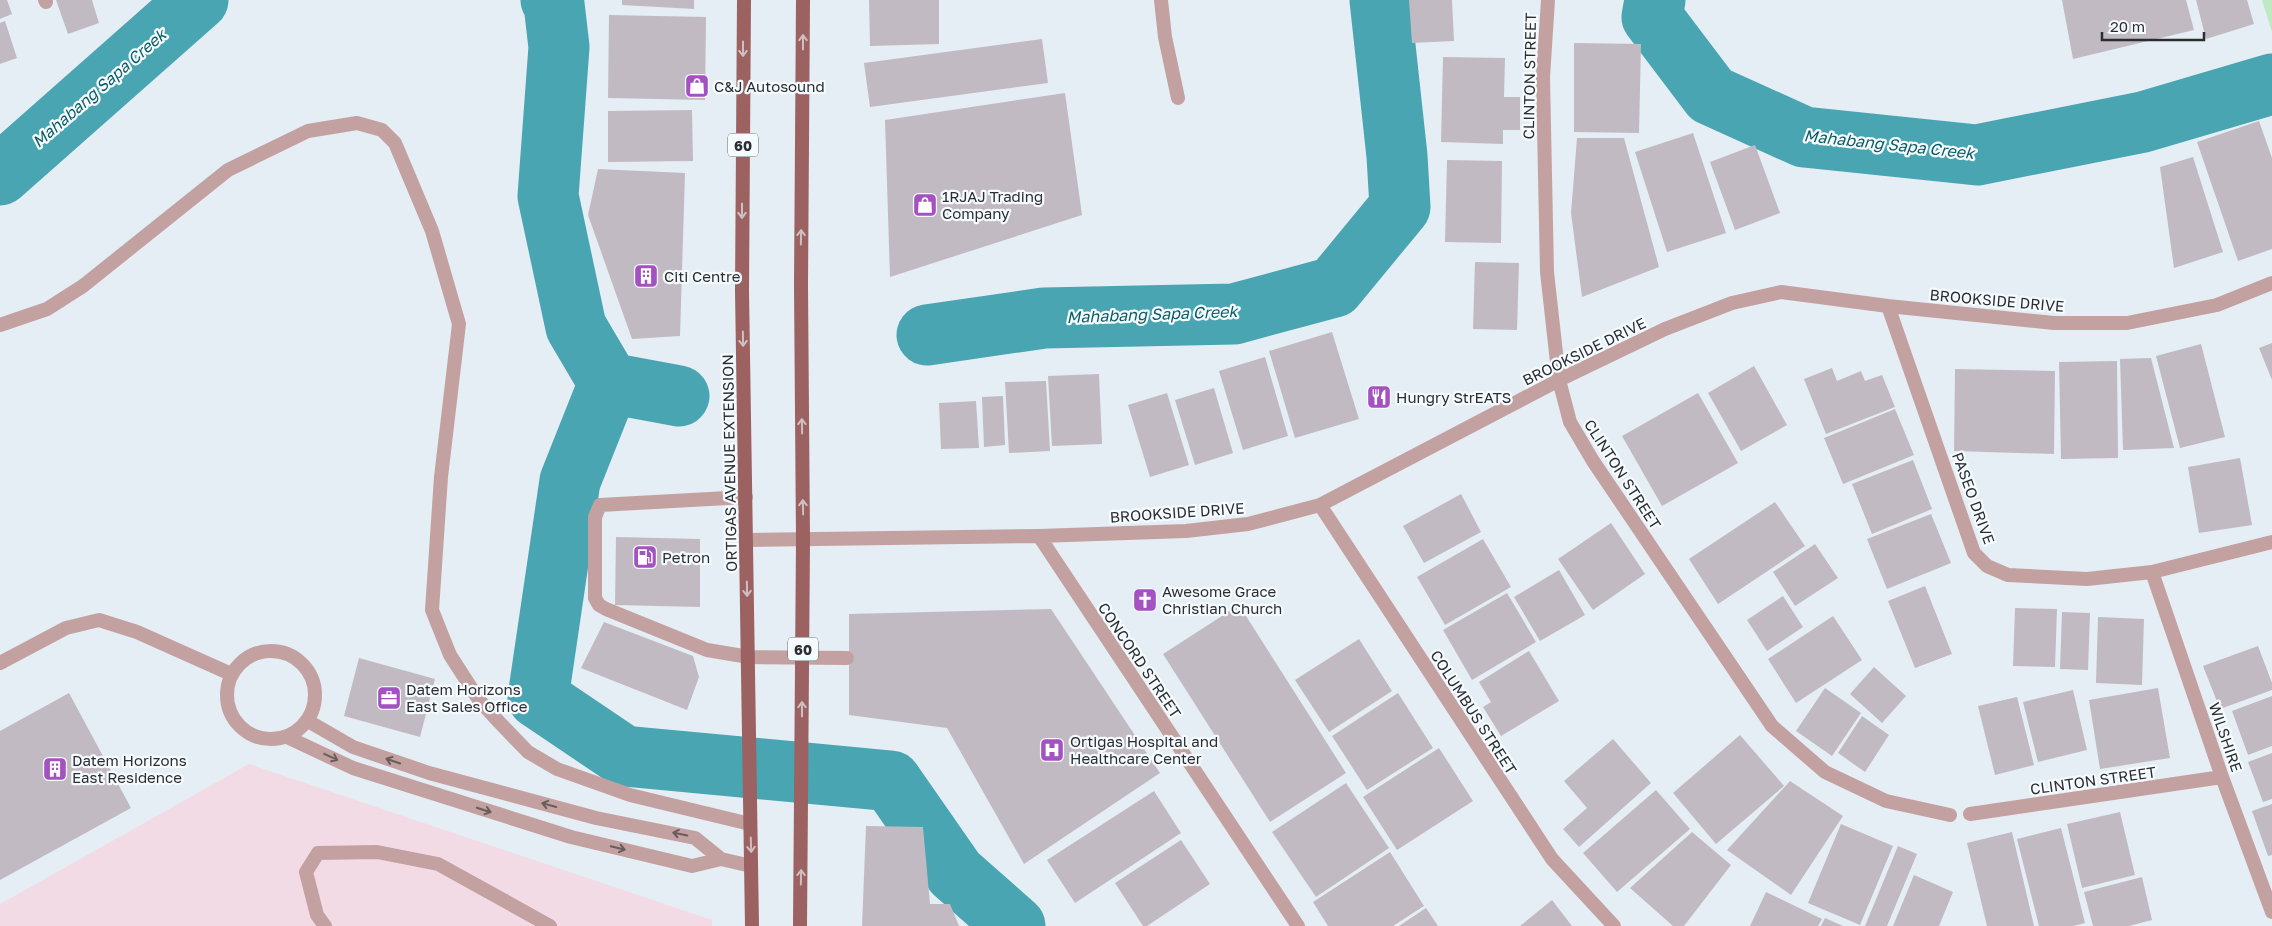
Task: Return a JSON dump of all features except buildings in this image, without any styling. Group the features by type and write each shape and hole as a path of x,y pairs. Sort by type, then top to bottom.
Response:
{"main road":[{"name":"ORTIGAS AVENUE EXTENSION","path":"744,0 742,291 752,926"},
{"name":"60","path":"800,926 803,540 800,285 803,0"}],"street":[{"path":"1161,0 1165,36 1178,98"},
{"name":"CLINTON STREET","path":"1548,0 1542,77 1547,272 1559,380 1570,422 1593,461 1772,726 1825,772 1886,801 1950,815"},
{"path":"0,325 47,310 83,286 228,170 308,131 357,123 382,130 395,143 432,231 460,324 441,477 432,610 450,655 479,700 499,722 528,752 557,769 630,795 750,824"},
{"name":"BROOKSIDE DRIVE","path":"746,540 1039,536 1186,531 1248,524 1320,506 1559,380 1665,328 1732,303 1781,292 1888,306 2054,323 2127,322 2217,305 2272,283"},
{"name":"PASEO DRIVE","path":"1888,306 1974,553 1987,566 2008,575 2087,579 2152,572 2272,542"},
{"path":"746,497 600,505 595,517 595,598 599,605 707,650 749,657 847,658"},
{"name":"COLUMBUS STREET","path":"1320,506 1552,859 1614,926"},
{"name":"CONCORD STREET","path":"1039,536 1298,926"},
{"name":"WILSHIRE","path":"2152,572 2222,777 2272,912"},
{"path":"0,663 66,628 99,620 137,632 231,674"},
{"path":"268,650 284,652 297,659 307,668 313,681 315,694 314,708 308,720 287,737 274,740 260,738 248,733 237,724 230,713 227,700 227,686 231,674 241,661 254,653 268,650"},
{"path":"308,720 353,747 429,774 596,818 695,838 720,859"},
{"path":"287,737 353,768 570,837 692,866 720,859 751,866"},
{"name":"CLINTON STREET","path":"1970,814 2222,777"},
{"path":"325,926 318,915 306,872 318,853 377,852 438,864 550,926"}],"shaded area":[{"path":"249,764 712,920 712,926 0,926 0,904"}],"green space":[{"path":"2262,0 2272,0 2272,32"}],"waterway":[{"name":"Mahabang Sapa Creek","path":"0,175 198,0"},
{"name":"Mahabang Sapa Creek","path":"551,0 554,4 559,47 548,196 576,327 609,383 679,396"},
{"name":"Mahabang Sapa Creek","path":"927,335 1044,318 1234,314 1334,287 1400,207 1397,156 1380,0"},
{"name":"Mahabang Sapa Creek","path":"1655,0 1652,17 1711,95 1804,137 1977,155 2143,122 2272,84"},
{"path":"609,383 570,481 538,698 624,756 891,781 955,873 1015,926"}],"place":[{"name":"C&J Autosound","path":"697,86"},
{"name":"1RJAJ Trading Company","path":"925,205"},
{"name":"Citi Centre","path":"646,276"},
{"name":"Hungry StrEATS","path":"1379,397"},
{"name":"Petron","path":"645,557"},
{"name":"Awesome Grace Christian Church","path":"1145,600"},
{"name":"Datem Horizons East Sales Office","path":"389,698"},
{"name":"Ortigas Hospital and Healthcare Center","path":"1052,750"},
{"name":"Datem Horizons East Residence","path":"55,769"}]}
